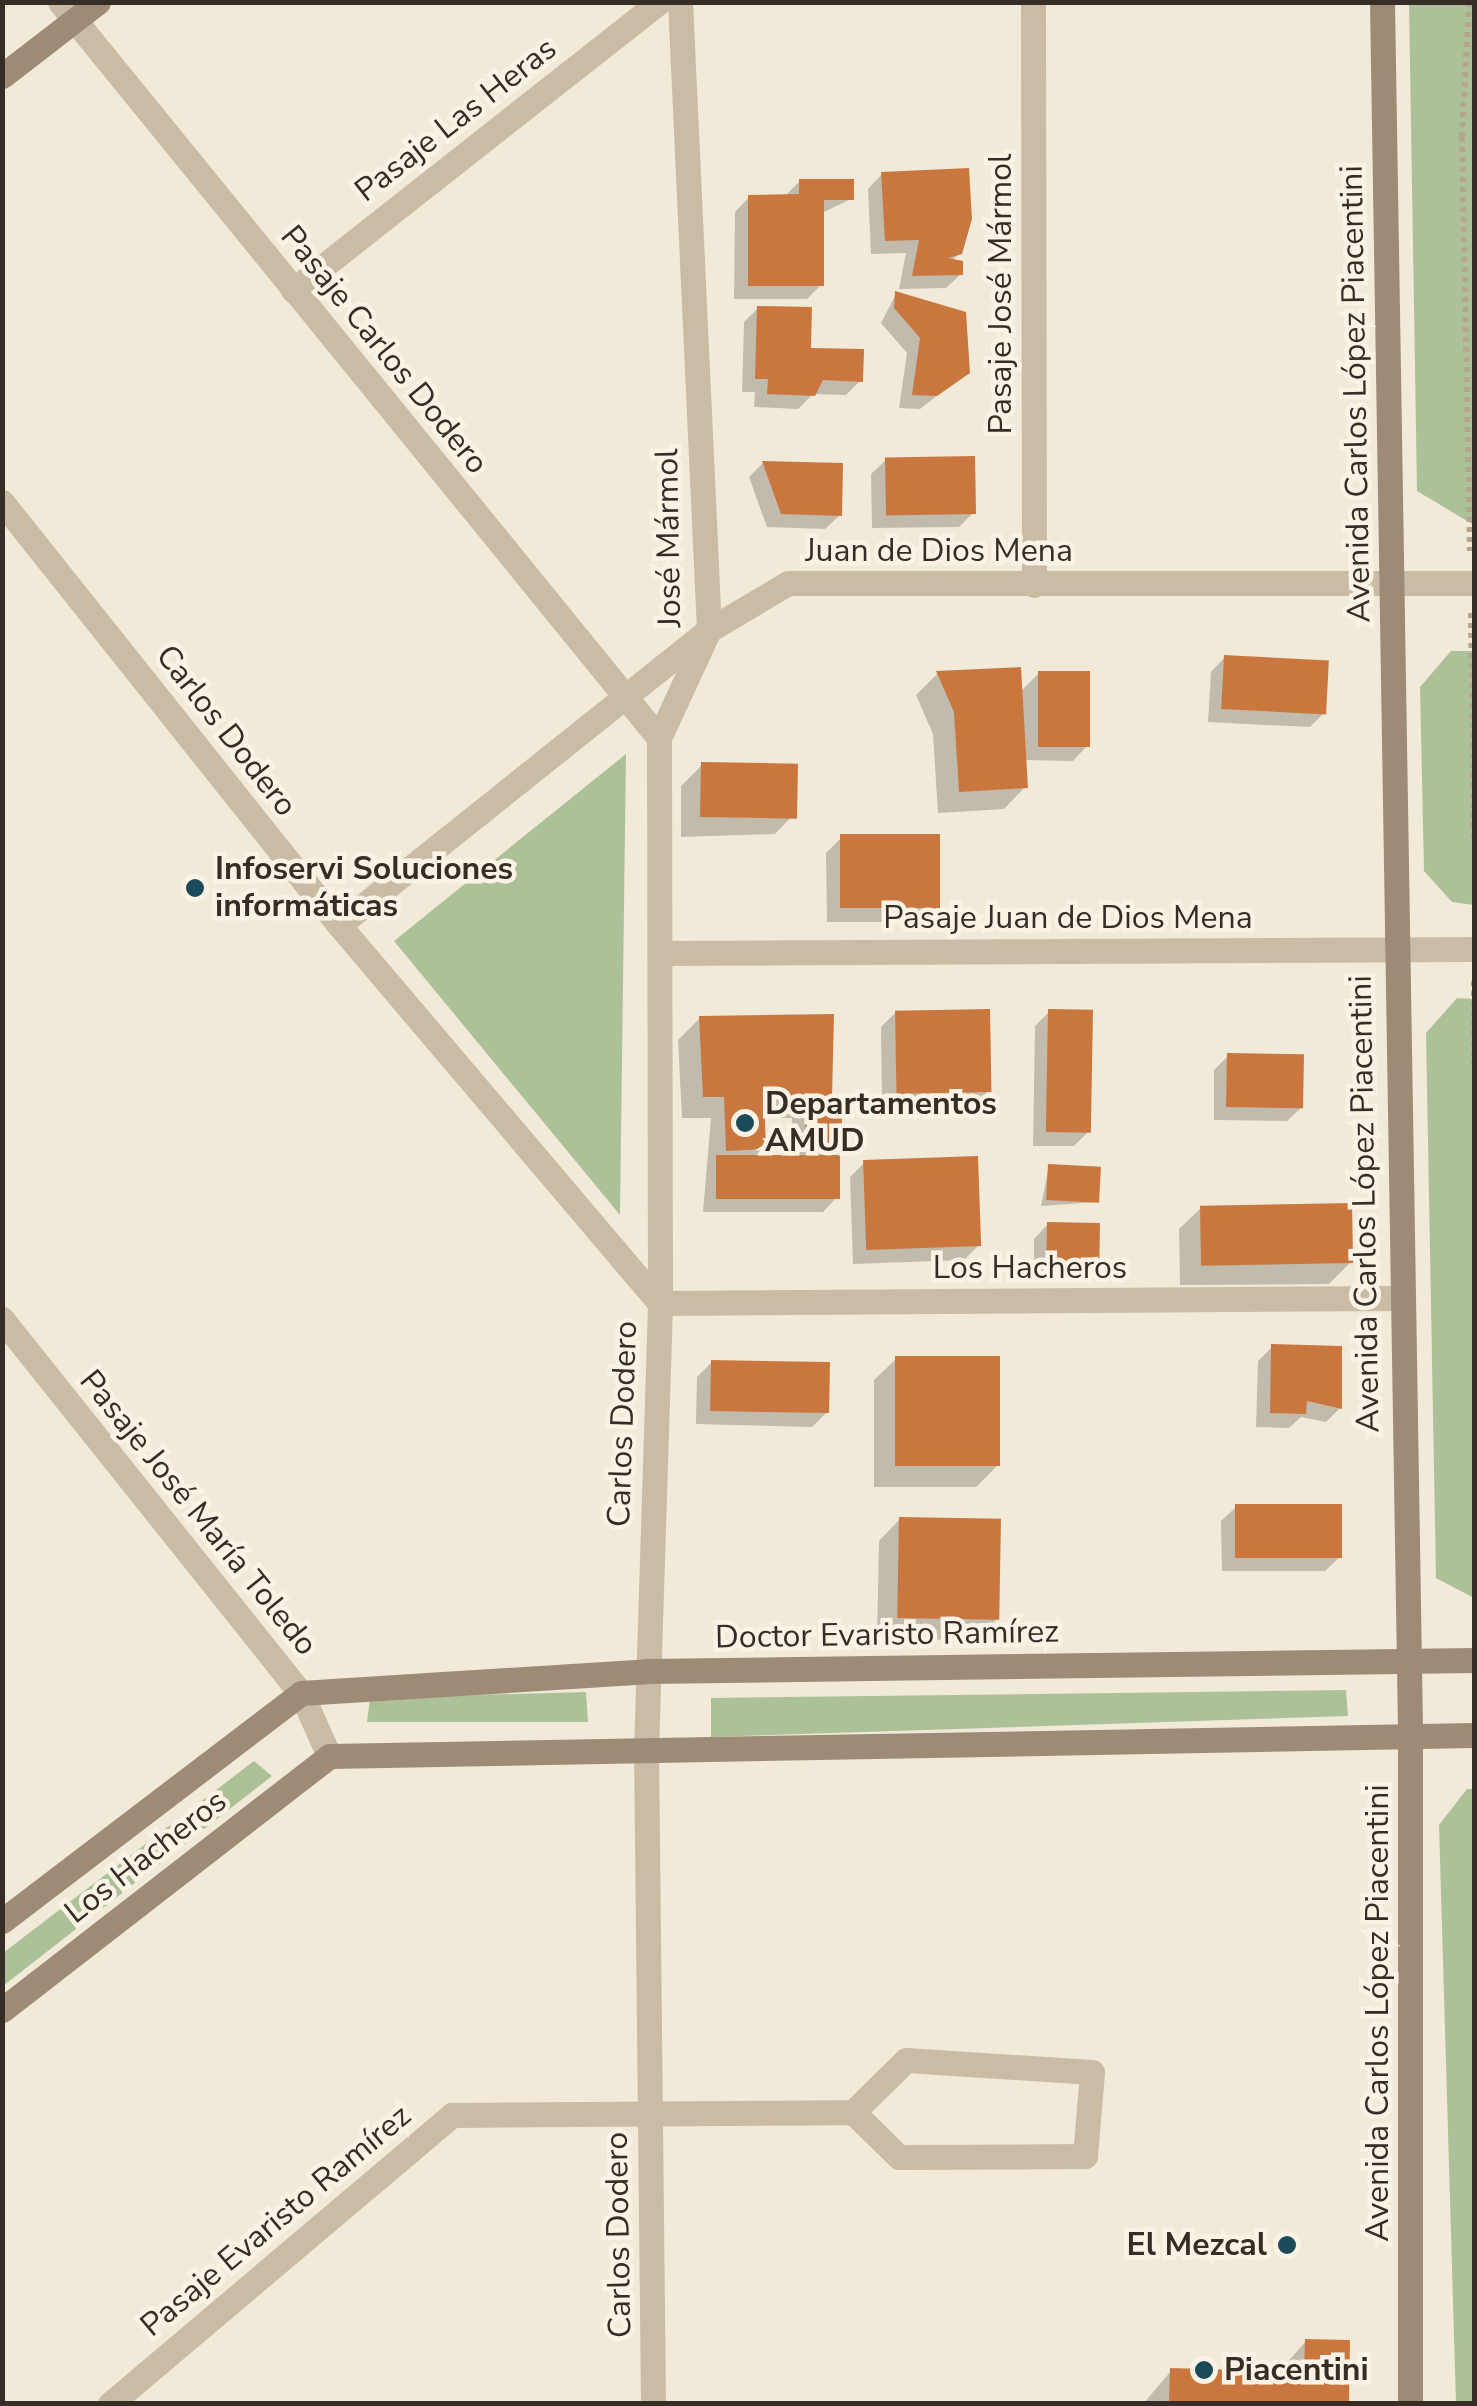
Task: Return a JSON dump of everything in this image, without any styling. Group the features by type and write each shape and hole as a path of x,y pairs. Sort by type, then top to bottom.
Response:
{"main road":[{"path":"2,76 67,12 98,2"},
{"name":"Avenida Carlos López Piacentini","path":"1382,2 1392,582 1392,949 1405,1660 1410,1735 1410,2404"},
{"name":"Doctor Evaristo Ramírez","path":"301,1694 647,1672 1474,1660"},
{"name":"Los Hacheros","path":"2,1921 301,1694"},
{"path":"329,1756 1474,1735"},
{"name":"Los Hacheros","path":"2,2010 329,1756"}],"street":[{"name":"Pasaje Las Heras","path":"293,290 659,2"},
{"name":"José Mármol","path":"660,1302 659,738 708,630 680,2"},
{"name":"Pasaje José Mármol","path":"1033,2 1034,585"},
{"name":"Pasaje Carlos Dodero","path":"67,12 659,738"},
{"name":"Carlos Dodero","path":"2,502 339,925 660,1302 646,1751 653,2404"},
{"name":"Juan de Dios Mena","path":"339,925 708,630 788,583 1472,583"},
{"name":"Pasaje Juan de Dios Mena","path":"662,953 1474,949"},
{"name":"Los Hacheros","path":"660,1302 1400,1298"},
{"name":"Pasaje José María Toledo","path":"2,1320 301,1694 329,1756"},
{"path":"906,2060 1092,2072 1085,2156 899,2156 853,2112 906,2060"},
{"name":"Pasaje Evaristo Ramírez","path":"110,2404 452,2115 853,2112"}],"path":[{"path":"1470,2 1462,137 1474,844"},
{"path":"1474,949 1474,1068"}],"green space":[{"path":"1409,3 1474,3 1474,525 1417,491"},
{"path":"1451,651 1474,651 1474,905 1452,902 1424,871 1420,687"},
{"path":"626,754 620,1215 394,941"},
{"path":"1457,998 1474,999 1474,1598 1436,1578 1426,1033"},
{"path":"1346,1690 1348,1716 711,1737 711,1698"},
{"path":"586,1692 588,1722 367,1722 370,1698"},
{"path":"254,1761 272,1776 3,1986 3,1953"},
{"path":"1467,1789 1474,1789 1474,2403 1456,2404 1439,1825"}],"building":[{"path":"969,168 972,219 962,254 948,258 963,261 963,275 912,276 919,240 885,241 881,172"},
{"path":"799,179 854,179 854,200 824,200 824,286 748,286 748,195 799,194"},
{"path":"895,291 966,312 970,373 937,396 912,395 920,338 894,308"},
{"path":"757,306 812,307 811,348 864,349 863,382 823,380 815,396 767,394 768,379 755,379"},
{"path":"975,456 976,514 886,516 885,458"},
{"path":"762,461 843,463 842,516 781,514"},
{"path":"1224,655 1329,660 1326,714 1221,709"},
{"path":"1021,667 1028,788 959,792 954,712 936,671"},
{"path":"1038,671 1090,671 1090,747 1038,747"},
{"path":"701,762 798,764 797,819 700,817"},
{"path":"840,834 940,834 940,908 840,908"},
{"path":"990,1009 991,1092 896,1094 895,1011"},
{"path":"1048,1009 1093,1010 1091,1133 1046,1132"},
{"path":"834,1014 832,1098 764,1096 766,1149 726,1151 724,1097 703,1097 699,1016"},
{"path":"1227,1053 1304,1054 1303,1108 1226,1107"},
{"path":"805,1100 842,1100 842,1149 805,1149"},
{"path":"716,1155 840,1155 840,1199 716,1199"},
{"path":"978,1156 981,1246 866,1250 863,1160"},
{"path":"1048,1164 1101,1167 1099,1203 1046,1200"},
{"path":"1352,1203 1353,1263 1201,1266 1200,1206"},
{"path":"1047,1222 1100,1223 1099,1263 1046,1262"},
{"path":"1271,1344 1342,1346 1342,1409 1307,1401 1306,1414 1270,1413"},
{"path":"895,1356 1000,1356 1000,1466 895,1466"},
{"path":"711,1360 830,1362 829,1413 710,1411"},
{"path":"1235,1504 1342,1504 1342,1558 1235,1558"},
{"path":"899,1517 1001,1519 999,1620 897,1618"},
{"name":"Piacentini","path":"1305,2339 1350,2340 1349,2404 1169,2404 1170,2368 1304,2372"}],"place":[{"name":"Infoservi Soluciones informáticas","path":"195,888"},
{"name":"Departamentos AMUD","path":"745,1123"},
{"name":"El Mezcal","path":"1287,2245"},
{"name":"Piacentini","path":"1204,2370"}]}
